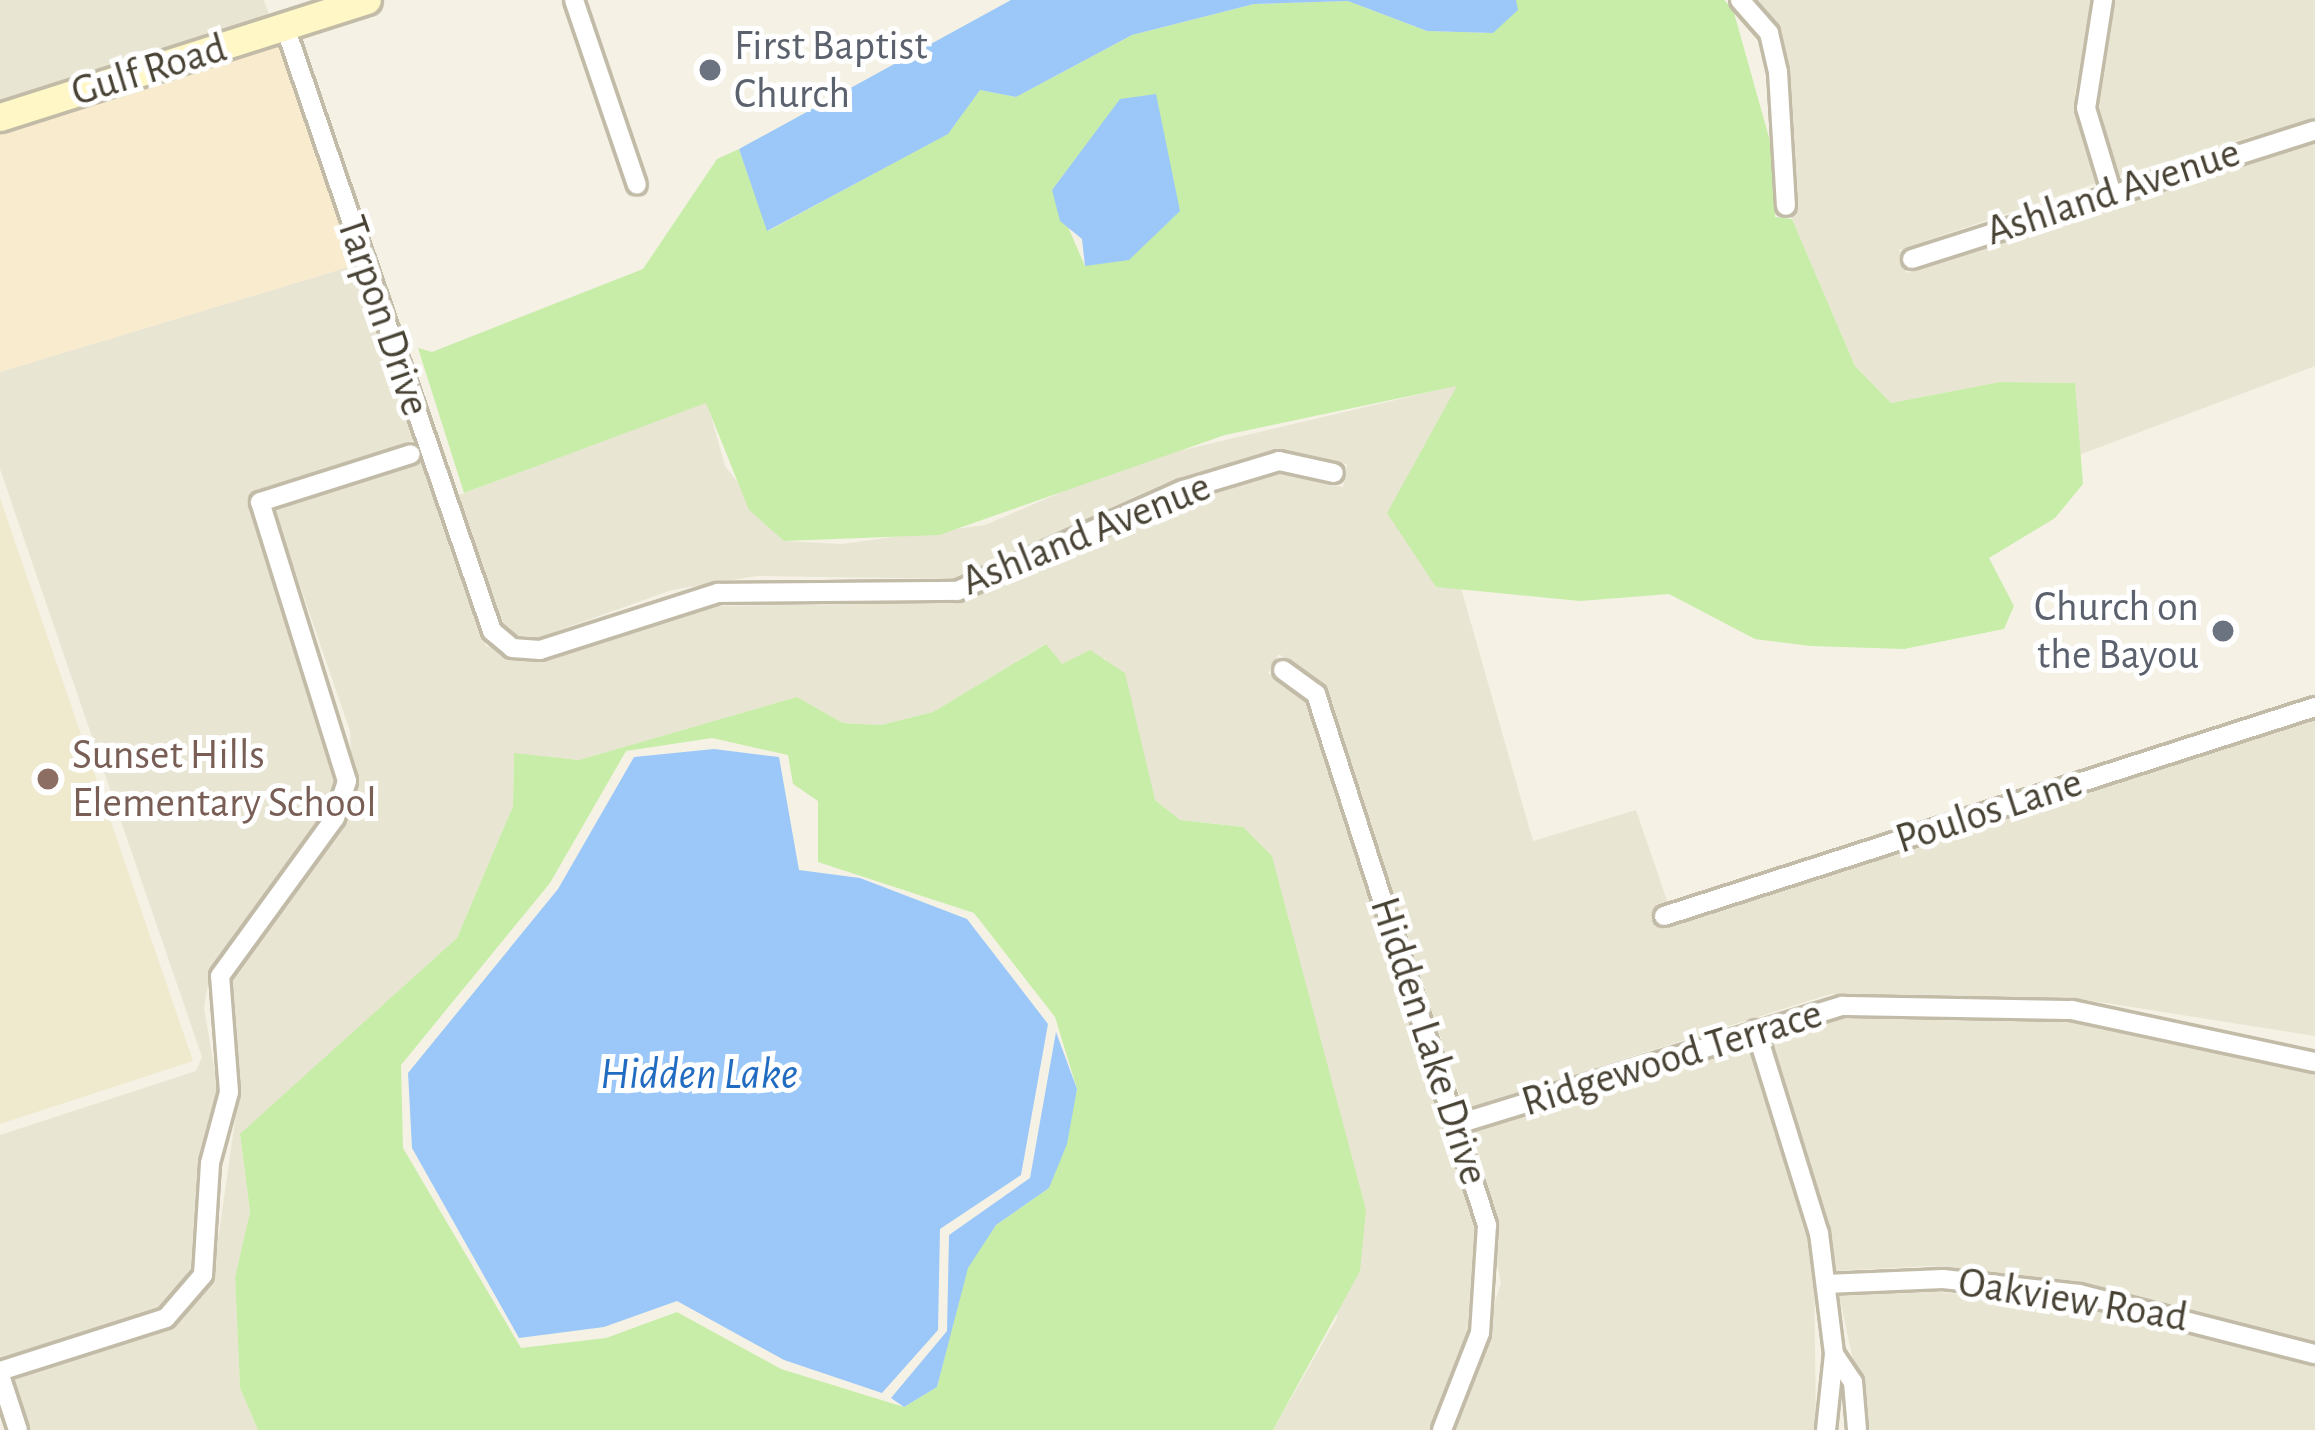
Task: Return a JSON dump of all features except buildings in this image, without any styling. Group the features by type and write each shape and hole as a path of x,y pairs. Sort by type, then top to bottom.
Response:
{"street":[{"name":"Gulf Road","path":"0,117 280,14 367,0"},
{"path":"574,0 637,185"},
{"path":"1740,0 1768,32 1778,72 1786,206"},
{"path":"2103,0 2086,108 2110,191"},
{"name":"Tarpon Drive","path":"280,14 492,631"},
{"name":"Ashland Avenue","path":"1912,259 2110,191 2315,130"},
{"path":"18,1430 0,1373 166,1318 203,1275 210,1163 229,1092 220,976 335,818 347,781 260,502 412,454"},
{"name":"Ashland Avenue","path":"492,631 512,648 540,650 718,593 957,591 1183,490 1279,461 1334,472"},
{"name":"Hidden Lake Drive","path":"1283,670 1316,694 1458,1124 1490,1282 1442,1430"},
{"name":"Poulos Lane","path":"1664,916 2315,706"},
{"name":"Ridgewood Terrace","path":"1458,1124 1832,1006 1944,1001 2072,1010 2315,1062"},
{"path":"1756,1030 1826,1283 1834,1354 1826,1430"},
{"name":"Oakview Road","path":"1826,1283 1943,1279 2079,1294 2315,1354"},
{"path":"1834,1354 1853,1382 1857,1430"}],"shaded area":[{"path":"0,0 264,0 270,18 0,104"},
{"path":"1755,0 2092,0 2075,94 2097,183 1899,250 1906,273 2315,142 2315,366 2079,455 2074,383 2000,382 1891,403 1855,366 1792,219 1788,70 1779,30"},
{"path":"2115,0 2315,0 2315,118 2117,176 2097,96"},
{"path":"279,44 355,265 0,372 0,129"},
{"path":"355,265 414,440 257,490 250,505 336,780 326,810 210,972 204,1008 218,1090 199,1161 198,1259 161,1307 0,1358 0,1135 196,1071 202,1057 0,469 0,372"},
{"path":"1459,385 1435,587 1461,588 1533,841 1636,810 1671,912 2315,710 2315,1036 2074,998 1831,994 1464,1109 1326,690 1279,654 1268,673 1307,701 1469,1195 1479,1261 1470,1329 1431,1430 1273,1430 1337,1318 1319,1037 1279,882 1243,827 1180,820 1155,800 1105,658 1062,665 1045,644 933,712 881,725 843,723 797,697 579,760 514,754 513,806 457,938 240,1135 250,1212 235,1277 240,1388 258,1430 29,1430 13,1380 173,1328 212,1282 239,1092 231,980 354,807 350,731 274,510 422,463 486,646 544,661 709,606 961,602 1172,507 1281,473 1343,487 1347,464 1275,449 1163,484 955,579 757,576 672,590 537,638 507,634 457,496 707,402 725,466 784,541 841,544 985,525 1132,462"},
{"name":"Sunset Hills Elementary School","path":"0,498 193,1061 0,1124"},
{"path":"1934,1013 2072,1022 2315,1074 2315,1342 2080,1282 1930,1266 1836,1271 1770,1038 1834,1018"},
{"path":"1749,1045 1814,1263 1816,1430 1454,1430 1501,1283 1472,1132"},
{"path":"1931,1291 2095,1309 2315,1366 2315,1430 1868,1430 1839,1295"}],"green space":[{"path":"1516,0 1724,0 1733,9 1775,159 1775,217 1792,219 1855,366 1891,403 2000,382 2075,383 2083,484 2055,518 1989,558 2014,606 2004,629 1904,649 1811,646 1755,639 1669,594 1580,601 1436,587 1387,513 1457,386 1225,435 939,535 784,541 749,510 706,403 464,493 418,348 432,352 643,269 717,159 739,149 768,231 947,134 980,90 1016,97 1132,35 1254,4 1348,1 1427,31 1493,33","holes":["1120,100 1085,266 1052,190"]},
{"path":"1046,644 1062,664 1090,650 1125,673 1155,800 1180,820 1243,827 1272,856 1366,1210 1360,1271 1273,1430 258,1430 240,1388 235,1277 250,1212 240,1134 457,938 513,806 514,753 579,760 797,697 843,723 881,725 933,712","holes":["712,738 788,755 793,784 818,801 818,862 974,913 1055,1017 1077,1089 1049,1188 996,1225 967,1268 937,1387 904,1407 781,1369 677,1312 606,1338 521,1348 403,1148 401,1065 550,883 626,751"]}],"water":[{"path":"1011,0 1516,0 1518,10 1493,33 1427,31 1348,1 1254,4 1132,35 1016,97 980,90 948,134 767,231 739,149"},
{"path":"1156,94 1180,211 1129,260 1085,266 1082,239 1060,221 1052,190 1120,99"},
{"name":"Hidden Lake","path":"714,749 779,757 799,870 860,878 967,919 1048,1024 1021,1175 940,1229 938,1330 882,1393 784,1360 677,1301 604,1327 519,1338 412,1148 408,1073 558,889 634,757"},
{"path":"1056,1032 1077,1089 1067,1144 1049,1188 996,1225 968,1268 937,1387 904,1407 891,1398 947,1331 949,1235 1030,1178"}],"place":[{"name":"First Baptist Church","path":"710,70"},
{"name":"Church on the Bayou","path":"2223,631"},
{"name":"Sunset Hills Elementary School","path":"48,779"}]}
